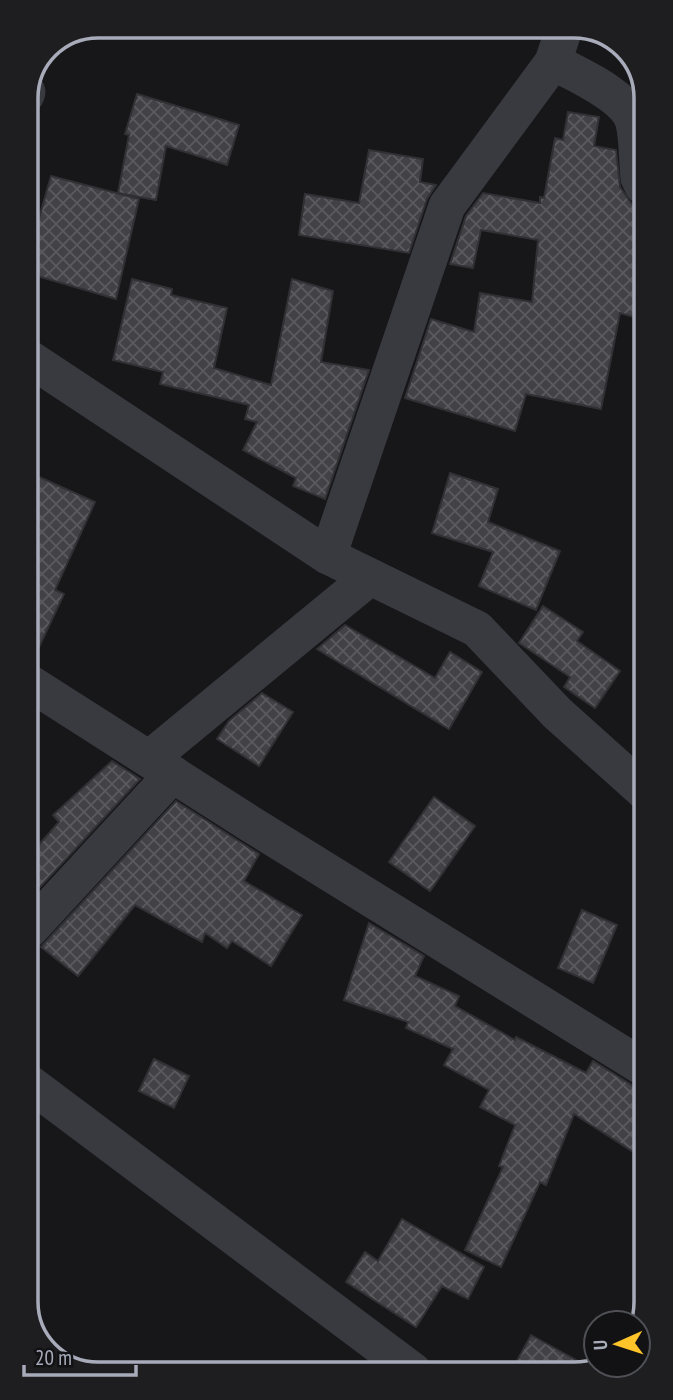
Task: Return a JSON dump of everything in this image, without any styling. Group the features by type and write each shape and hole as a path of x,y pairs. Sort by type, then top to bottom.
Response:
{"street":[{"path":"328,556 447,206 553,62 561,39"},
{"path":"553,62 597,84 621,103 634,121"},
{"path":"39,365 328,556 477,629 557,713 634,782"},
{"path":"38,918 161,766 370,577"},
{"path":"39,689 634,1062"},
{"path":"38,1090 401,1362"}],"building":[{"path":"137,94 239,125 227,165 166,146 156,200 118,193 129,135 125,134"},
{"path":"568,112 599,117 594,146 616,150 620,187 634,204 634,317 620,313 601,409 526,394 515,431 405,398 431,319 474,332 480,293 532,302 538,240 481,230 473,268 450,264 466,216 483,193 540,203 540,197 544,198 555,138 563,140"},
{"path":"369,150 423,159 420,182 436,185 427,199 409,253 299,235 305,194 359,203"},
{"path":"51,176 139,199 116,299 39,276 39,218"},
{"path":"132,279 172,289 171,295 227,308 214,368 271,385 292,279 333,291 321,362 369,370 325,499 293,486 296,478 243,450 257,422 245,419 249,405 160,384 163,372 113,360"},
{"path":"450,473 498,489 488,522 560,551 536,610 479,586 493,552 432,533"},
{"path":"39,477 95,502 55,590 64,594 39,648"},
{"path":"543,606 583,632 577,641 620,671 595,708 564,687 570,677 519,643"},
{"path":"345,625 435,678 450,652 482,672 449,729 317,649"},
{"path":"262,693 293,712 259,766 217,739 229,721"},
{"path":"112,761 140,779 38,889 38,845 59,822 53,815"},
{"path":"434,797 475,826 430,891 389,862"},
{"path":"176,801 259,854 244,881 302,915 271,966 232,941 227,948 205,933 202,942 135,905 78,976 41,947"},
{"path":"582,910 617,925 593,983 558,968"},
{"path":"369,923 424,956 415,976 459,996 455,1006 515,1040 516,1037 586,1073 593,1061 634,1086 634,1148 632,1151 574,1114 546,1185 540,1182 501,1267 465,1250 503,1167 499,1166 515,1125 480,1107 489,1090 444,1065 453,1049 406,1028 408,1022 344,1000"},
{"path":"154,1059 189,1076 174,1108 139,1091"},
{"path":"402,1219 484,1267 468,1299 442,1286 416,1327 346,1282 365,1252 378,1261"},
{"path":"531,1335 579,1361 516,1362"}]}
